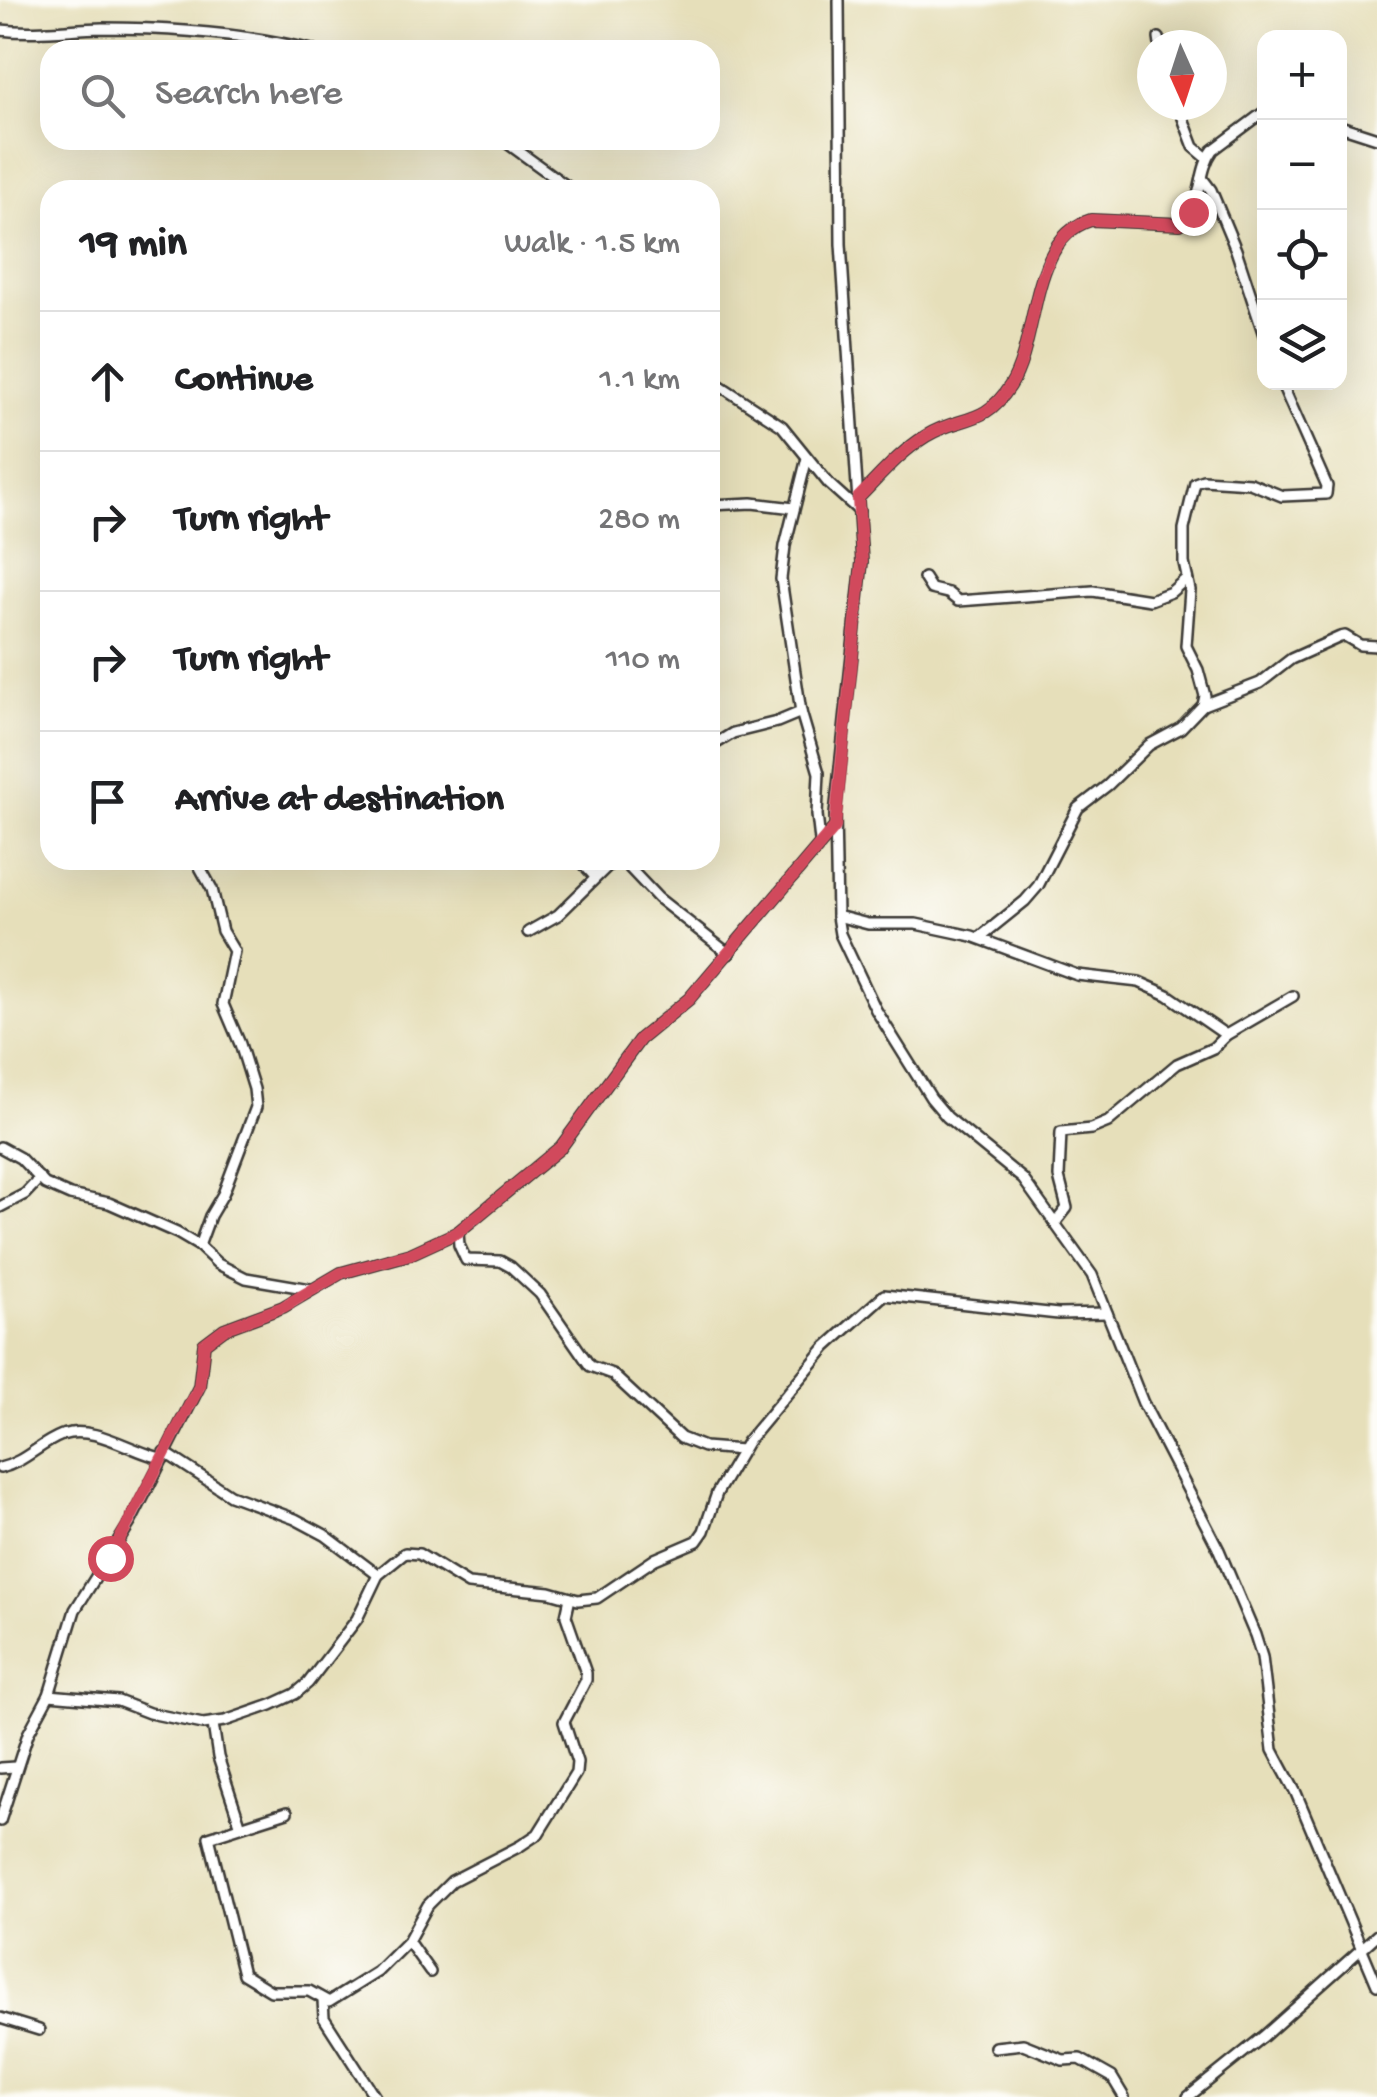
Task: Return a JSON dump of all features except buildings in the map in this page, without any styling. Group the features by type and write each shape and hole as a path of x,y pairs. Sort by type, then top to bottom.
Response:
{"street":[{"path":"839,0 840,244 862,562 835,827 836,916 846,949 876,1010 917,1079 947,1116 1023,1179 1092,1275 1143,1403 1218,1550 1255,1635 1262,1657 1274,1750 1377,1984"},
{"path":"0,30 38,34 96,28 214,32 258,40"},
{"path":"858,498 896,459 929,434 970,421 996,404 1022,360 1042,276 1066,232 1091,220 1180,224 1193,212 1207,158 1257,117"},
{"path":"1184,120 1194,147 1207,158"},
{"path":"1347,128 1377,138"},
{"path":"517,150 558,180"},
{"path":"1202,178 1211,190 1236,250 1257,314"},
{"path":"720,385 782,426 806,458 859,510"},
{"path":"1204,705 1198,670 1186,646 1190,590 1184,530 1197,481 1250,483 1282,496 1320,496 1327,491 1283,390"},
{"path":"806,458 785,546 781,589 801,712 819,773 820,841"},
{"path":"720,505 752,503 794,508"},
{"path":"924,578 931,589 948,593 958,601 1093,591 1150,600 1171,592 1187,578"},
{"path":"979,938 1038,886 1078,808 1108,785 1149,744 1180,728 1204,705 1260,683 1292,660 1340,636 1377,646"},
{"path":"720,740 733,732 801,712"},
{"path":"0,1821 15,1767 49,1694 81,1597 130,1523 199,1387 204,1344 224,1329 273,1312 341,1273 410,1254 458,1232 561,1147 640,1039 689,999 835,827"},
{"path":"199,1246 256,1103 240,1044 223,1004 234,951 222,932 212,889 202,870"},
{"path":"589,870 595,877"},
{"path":"528,932 558,915 603,870"},
{"path":"631,870 658,898 729,954"},
{"path":"836,916 868,924 916,924 979,938 1077,975 1139,982 1168,995 1226,1035"},
{"path":"1056,1222 1067,1208 1059,1177 1061,1132 1091,1129 1108,1122 1177,1064 1213,1048 1226,1035 1292,996"},
{"path":"0,1147 20,1158 46,1184 131,1212 199,1246 218,1264 246,1278 310,1289"},
{"path":"0,1207 25,1194 40,1178"},
{"path":"458,1232 466,1260 511,1266 540,1294 590,1366 612,1374 682,1438 704,1447 742,1450"},
{"path":"49,1694 118,1702 169,1718 213,1724 271,1705 308,1683 357,1619 378,1575 395,1558 413,1552 468,1584 597,1598 655,1560 697,1541 742,1450 826,1347 884,1295 1058,1314 1107,1313"},
{"path":"0,1468 23,1462 50,1442 71,1434 108,1440 140,1454 163,1455 230,1495 294,1519 325,1536 378,1575"},
{"path":"287,1812 213,1833 208,1842 242,1974 271,1991 309,1991 330,2002 351,1991 408,1941 428,1904 452,1881 538,1834 574,1778 577,1762 564,1722 586,1673 566,1616 570,1598"},
{"path":"213,1724 218,1756 240,1824"},
{"path":"0,1768 15,1767"},
{"path":"1188,2097 1377,1935"},
{"path":"408,1941 430,1972"},
{"path":"323,2000 324,2018 375,2097"},
{"path":"0,2018 39,2030"},
{"path":"996,2047 1023,2044 1063,2060 1080,2059 1112,2077 1124,2097"}],"route":[{"path":"110,1558 199,1387 204,1344 224,1329 283,1307 341,1273 410,1254 458,1232 561,1147 640,1039 689,999 835,827 862,562 858,498 896,459 929,434 970,421 996,404 1022,360 1042,276 1066,232 1091,220 1180,224 1193,212"}]}
